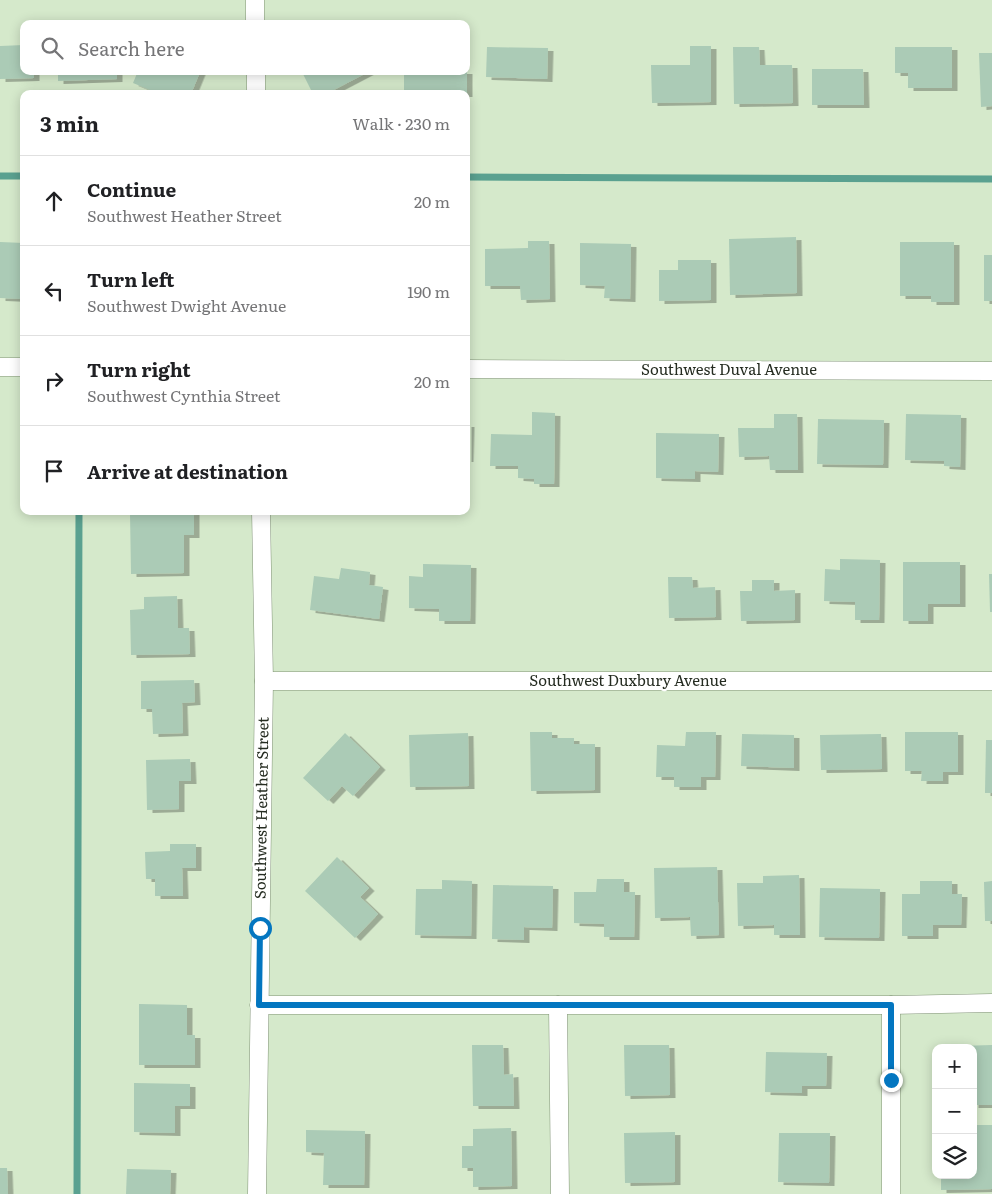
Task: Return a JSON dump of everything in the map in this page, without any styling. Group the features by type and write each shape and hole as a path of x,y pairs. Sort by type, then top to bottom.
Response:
{"street":[{"path":"255,0 255,20"},
{"path":"256,75 256,90"},
{"path":"0,367 20,367"},
{"name":"Southwest Duval Avenue","path":"470,369 992,371"},
{"name":"Southwest Heather Street","path":"257,1194 264,681 261,515"},
{"name":"Southwest Duxbury Avenue","path":"264,681 992,681"},
{"path":"259,1005 891,1005 992,1003"},
{"path":"558,1005 560,1194"},
{"path":"891,1005 891,1194"}],"building":[{"path":"20,45 20,75 34,75 34,78 0,79 0,46"},
{"path":"690,46 711,46 711,102 652,103 651,65 690,65"},
{"path":"487,47 548,48 547,79 486,77"},
{"path":"733,47 759,47 760,65 792,65 793,103 734,104"},
{"path":"895,47 952,47 952,88 908,88 908,73 895,73"},
{"path":"979,53 992,53 992,106 981,107"},
{"path":"812,69 863,69 864,105 812,105"},
{"path":"58,75 117,75 117,79 58,81"},
{"path":"136,75 199,75 193,90 150,90 133,83"},
{"path":"304,75 362,75 334,90 311,90"},
{"path":"404,75 467,75 467,90 404,90"},
{"path":"796,237 797,293 730,295 729,239"},
{"path":"528,241 549,241 550,299 521,300 520,286 485,286 485,249 528,248"},
{"path":"0,242 20,243 20,299 0,298"},
{"path":"900,242 954,242 954,302 931,302 931,296 900,296"},
{"path":"580,243 631,244 630,299 604,298 605,286 580,285"},
{"path":"984,255 992,255 992,301 984,301"},
{"path":"678,260 711,260 711,300 659,301 659,270 678,270"},
{"path":"532,412 555,413 554,484 534,484 534,479 518,478 518,466 490,466 491,434 532,435"},
{"path":"774,414 797,414 798,470 770,470 769,456 739,457 738,428 774,428"},
{"path":"906,414 961,415 960,467 944,466 944,461 905,460"},
{"path":"818,419 884,420 883,465 817,464"},
{"path":"656,433 719,434 718,472 695,471 695,479 656,478"},
{"path":"130,515 194,515 194,535 184,535 184,573 131,574"},
{"path":"840,559 880,560 879,620 855,620 855,602 824,601 825,569 840,570"},
{"path":"903,562 960,562 960,604 928,604 928,621 903,621"},
{"path":"423,564 471,565 470,621 439,621 439,609 409,608 409,576 423,577"},
{"path":"341,568 370,572 369,585 383,587 379,619 310,610 314,576 339,579"},
{"path":"989,574 992,574 992,612 990,612"},
{"path":"668,577 692,577 693,588 715,587 716,617 669,618"},
{"path":"752,580 774,580 774,591 795,590 795,620 741,621 740,591 752,591"},
{"path":"177,596 178,628 189,628 190,654 131,655 130,610 144,609 144,597"},
{"path":"194,680 195,702 182,703 183,733 153,734 152,709 141,709 141,681"},
{"path":"530,732 552,732 552,738 574,738 574,744 595,744 595,790 531,791"},
{"path":"686,732 716,732 715,777 701,777 701,787 674,787 674,777 656,777 657,745 685,746"},
{"path":"905,732 958,732 958,772 943,772 943,781 921,781 922,771 905,771"},
{"path":"345,733 380,767 353,796 342,786 328,801 303,778"},
{"path":"468,733 469,786 410,787 409,735"},
{"path":"742,734 794,735 794,768 741,766"},
{"path":"881,734 882,769 821,770 820,735"},
{"path":"986,740 992,740 992,793 985,793"},
{"path":"190,759 191,781 179,781 179,809 147,810 146,760"},
{"path":"170,844 196,844 196,868 182,868 183,896 155,896 155,879 146,879 145,852 170,851"},
{"path":"337,857 369,888 360,897 378,914 355,938 305,891"},
{"path":"717,867 719,935 691,936 690,917 655,918 654,868"},
{"path":"799,875 800,935 774,935 774,925 738,926 737,883 763,883 763,876"},
{"path":"597,879 624,879 624,892 635,892 634,937 604,937 604,924 574,923 574,892 596,892"},
{"path":"442,880 472,881 471,936 415,935 416,889 442,889"},
{"path":"920,881 952,881 952,894 962,894 961,925 933,925 933,936 902,936 902,894 920,894"},
{"path":"992,881 992,921 985,921 984,882"},
{"path":"493,885 553,886 552,928 524,927 524,940 492,939"},
{"path":"820,888 880,889 879,938 819,937"},
{"path":"139,1004 187,1005 187,1035 195,1035 195,1065 139,1065"},
{"path":"472,1045 503,1045 504,1075 513,1074 514,1106 473,1106"},
{"path":"624,1045 669,1045 670,1095 625,1096"},
{"path":"977,1045 992,1045 992,1105 977,1105"},
{"path":"766,1052 827,1053 826,1086 802,1086 802,1093 765,1092"},
{"path":"134,1083 190,1084 190,1106 175,1106 175,1133 134,1132"},
{"path":"977,1125 992,1125 992,1189 941,1190 941,1179 977,1179"},
{"path":"511,1128 512,1186 473,1187 473,1168 462,1168 462,1146 473,1146 473,1129"},
{"path":"306,1130 365,1131 364,1185 323,1185 324,1153 306,1152"},
{"path":"675,1132 675,1182 625,1183 624,1133"},
{"path":"779,1133 830,1133 829,1183 778,1182"},
{"path":"0,1168 7,1168 8,1194 0,1194"},
{"path":"127,1169 171,1170 170,1194 126,1194"}],"waterway":[{"path":"0,176 20,176"},
{"path":"470,177 992,179"},
{"path":"77,1194 79,515"}],"route":[{"path":"260,928 259,1005 891,1005 891,1080"}]}
